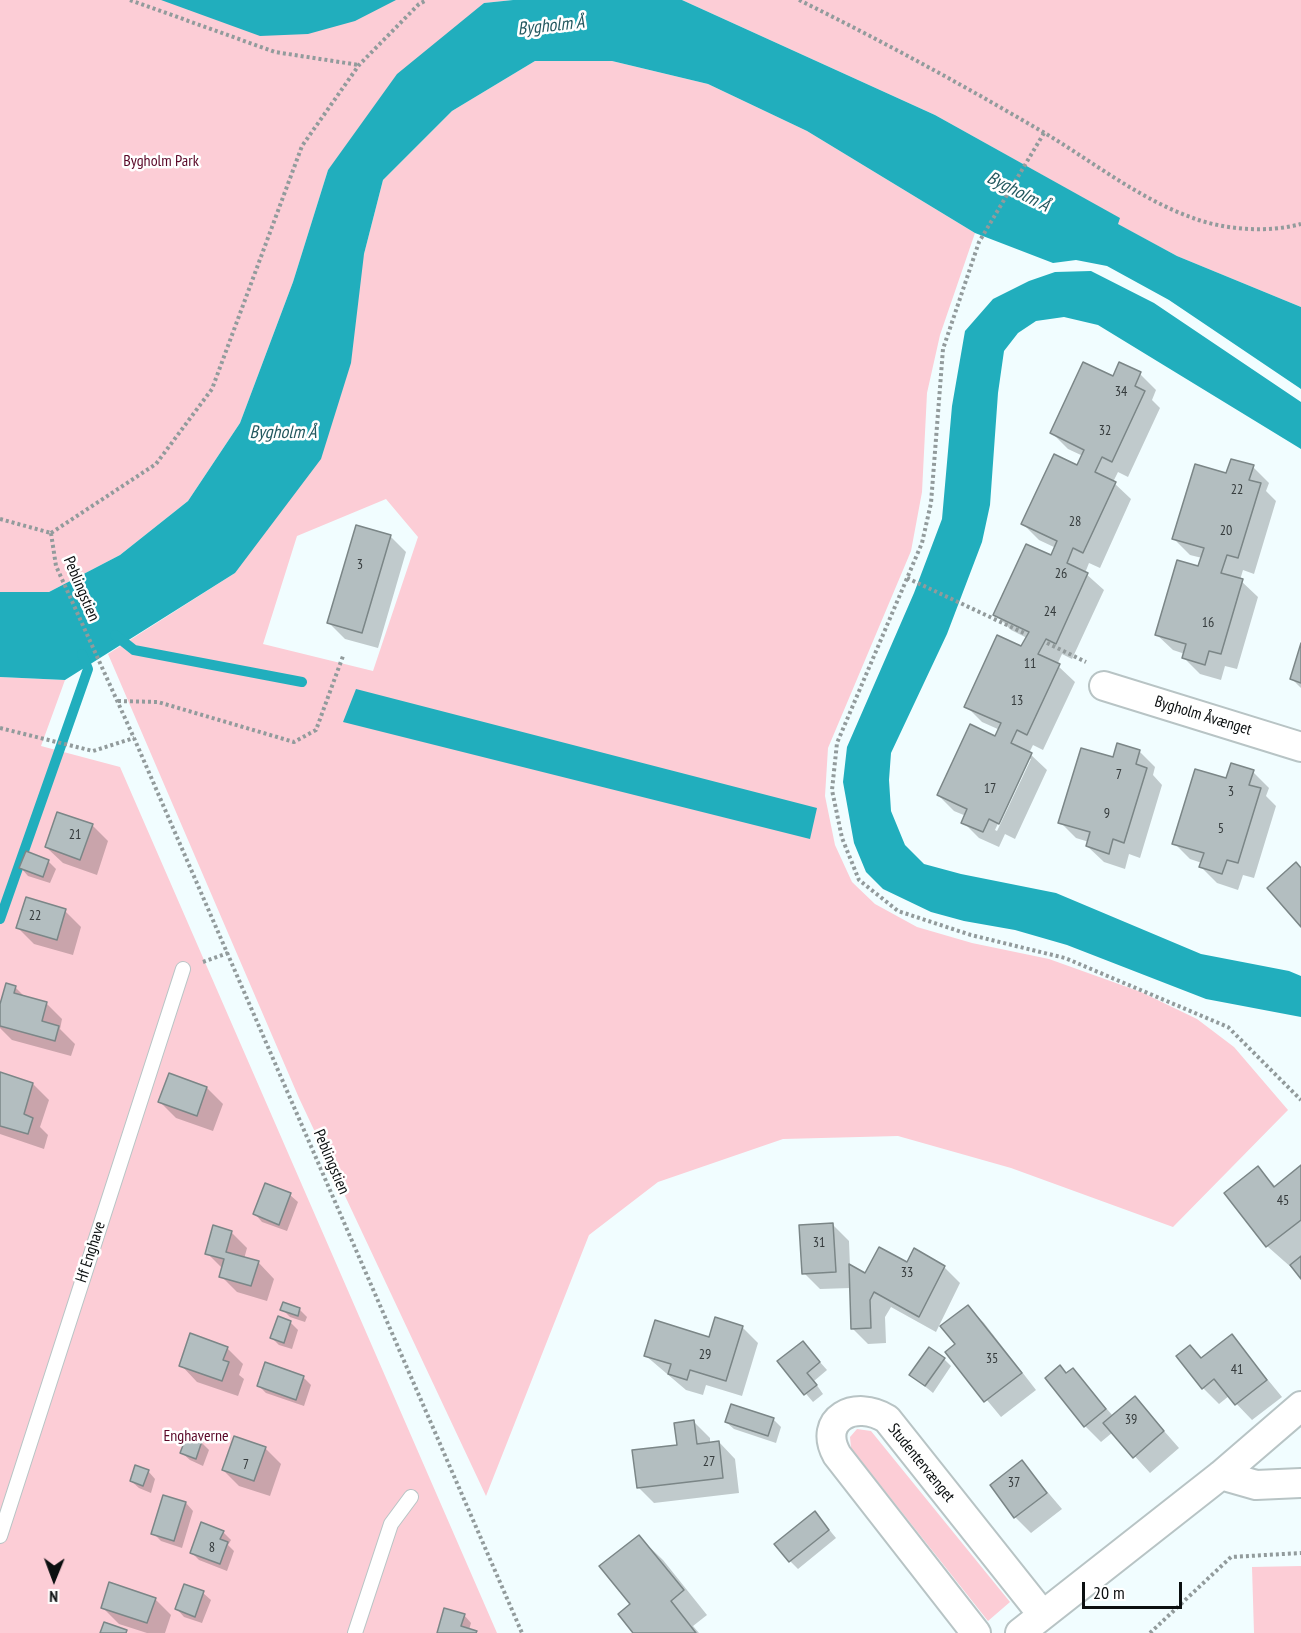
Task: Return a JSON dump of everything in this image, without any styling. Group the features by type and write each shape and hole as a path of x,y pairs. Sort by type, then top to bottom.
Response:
{"street":[{"name":"Bygholm Åvænget","path":"1104,686 1301,747"},
{"path":"1020,1633 1221,1475 1301,1406"},
{"name":"Studentervænget","path":"976,1633 837,1455 830,1443 832,1428 843,1416 856,1409 873,1411 887,1419 1042,1614"},
{"path":"1221,1475 1257,1485 1301,1484"}],"lane":[{"name":"Hf Enghave","path":"0,1536 183,969"},
{"path":"355,1633 391,1524 411,1497"}],"path":[{"path":"130,0 275,52 359,64"},
{"path":"0,519 51,533 156,464 212,389 302,146 359,64 418,4 427,0"},
{"path":"799,0 894,47 1044,133 1150,198 1194,219 1237,228 1301,224"},
{"path":"1044,133 980,242 943,349 931,503 922,543 837,743 832,790 842,838 859,880 898,911 971,934 1065,958 1228,1027 1301,1100"},
{"name":"Peblingstien","path":"51,533 56,566 118,701 522,1633"},
{"path":"907,578 1024,633"},
{"path":"1047,643 1084,659 1104,686"},
{"path":"118,701 158,702 294,742 316,730 343,656"},
{"path":"0,728 93,751 134,738"},
{"path":"1150,1633 1231,1557 1301,1553"}],"green space":[{"name":"Bygholm Park","path":"0,0 513,0 484,3 328,170 293,282 240,423 188,501 120,555 49,592 0,592"},
{"path":"682,0 1301,0 1301,307 1177,256 1117,224 1119,218 935,115"},
{"path":"535,61 612,61 708,84 807,131 975,233 940,335 927,393 922,492 911,551 828,748 825,796 835,845 852,882 875,904 917,927 972,943 1049,959 1141,992 1197,1019 1234,1047 1288,1110 1173,1227 1011,1168 898,1136 783,1139 658,1182 589,1235 486,1496 299,1098 108,654 235,573 364,254 383,180 452,111","holes":["386,499 418,537 373,671 263,644 297,536"]},
{"name":"Enghaverne","path":"0,677 65,680 41,746 120,767 497,1633 0,1633"},
{"path":"857,1429 871,1431 1010,1602 988,1621 851,1448 850,1437"},
{"path":"1301,1566 1301,1633 1254,1633 1252,1567"}],"water":[{"path":"161,0 396,0 355,21 308,34 260,36"},
{"name":"Bygholm Å","path":"513,0 682,0 935,115 1120,218 1118,224 1177,256 1301,307 1301,389 1169,300 1107,266 1076,260 1053,263 975,233 807,131 708,84 612,61 535,61 452,111 383,180 364,254 351,363 321,459 235,573 65,680 0,677 0,592 49,592 120,555 188,501 240,423 293,282 328,170 397,74 484,3"},
{"path":"1091,271 1154,303 1301,402 1301,449 1098,325 1064,317 1036,321 1018,333 1004,351 998,393 990,505 982,542 947,634 891,753 889,780 891,811 905,845 924,864 961,874 1056,893 1201,954 1289,971 1301,976 1301,1017 1206,999 1067,945 1015,930 964,921 931,912 883,889 866,872 854,843 843,782 847,747 914,593 942,519 952,406 965,331 993,299 1029,281 1055,272"},
{"path":"356,689 817,808 810,839 343,722"}],"building":[{"path":"1083,362 1113,376 1119,362 1141,372 1135,386 1145,391 1112,462 1102,457 1095,472 1116,482 1083,553 1073,548 1067,563 1088,573 1056,644 1046,639 1038,654 1060,664 1027,735 1017,730 1011,743 1032,753 999,824 989,819 983,832 961,823 967,809 937,795 970,724 995,736 1001,723 964,707 997,635 1021,646 1029,632 993,615 1026,544 1051,555 1057,541 1021,524 1054,454 1077,465 1084,450 1050,433"},
{"path":"1231,459 1254,465 1249,480 1261,483 1238,558 1227,555 1221,573 1243,579 1221,654 1209,651 1205,665 1182,658 1186,644 1155,635 1177,560 1198,566 1204,548 1172,539 1195,464 1226,473"},
{"path":"356,525 391,535 362,633 327,623"},
{"path":"1301,643 1301,683 1290,679"},
{"path":"1117,743 1140,750 1136,764 1147,768 1124,843 1113,839 1109,854 1086,846 1090,832 1058,823 1081,748 1113,757"},
{"path":"1231,763 1254,770 1249,785 1261,788 1238,863 1227,860 1222,874 1199,867 1204,853 1172,844 1195,769 1226,778"},
{"path":"57,812 93,824 80,860 45,847"},
{"path":"26,851 49,860 43,877 19,868"},
{"path":"1296,862 1301,868 1301,927 1267,888"},
{"path":"26,897 66,909 57,940 16,928"},
{"path":"6,983 16,986 14,993 47,1002 42,1021 59,1026 55,1041 0,1026 0,1004"},
{"path":"0,1072 33,1083 24,1114 33,1118 28,1134 0,1126"},
{"path":"169,1073 207,1087 197,1116 158,1102"},
{"path":"1301,1165 1301,1220 1266,1247 1224,1193 1258,1166 1274,1187"},
{"path":"265,1183 291,1193 279,1225 253,1214"},
{"path":"833,1223 836,1272 802,1274 799,1225"},
{"path":"213,1225 232,1231 226,1252 259,1261 251,1286 219,1277 224,1259 205,1254"},
{"path":"879,1247 907,1262 914,1248 945,1266 919,1317 874,1292 870,1300 871,1328 851,1329 849,1264 865,1273"},
{"path":"1301,1256 1301,1279 1290,1265"},
{"path":"283,1302 300,1308 298,1316 280,1310"},
{"path":"968,1305 1022,1373 984,1402 945,1352 955,1344 940,1326"},
{"path":"278,1316 291,1321 284,1343 270,1338"},
{"path":"715,1317 743,1326 726,1381 690,1370 687,1380 668,1374 671,1364 644,1356 655,1320 709,1337"},
{"path":"190,1333 228,1347 223,1360 229,1362 222,1381 179,1366"},
{"path":"1232,1334 1267,1380 1235,1405 1214,1379 1202,1389 1176,1356 1190,1345 1201,1358"},
{"path":"803,1341 820,1362 807,1373 817,1385 804,1395 777,1361"},
{"path":"929,1347 945,1358 925,1386 909,1375"},
{"path":"265,1362 304,1376 296,1400 257,1386"},
{"path":"1060,1365 1066,1373 1073,1368 1106,1409 1084,1427 1045,1378"},
{"path":"1135,1396 1164,1431 1133,1458 1103,1423"},
{"path":"731,1404 774,1418 768,1436 725,1422"},
{"path":"694,1420 697,1444 719,1441 723,1478 637,1488 632,1450 677,1445 674,1423"},
{"path":"187,1435 202,1441 196,1459 180,1453"},
{"path":"234,1436 266,1447 254,1481 222,1470"},
{"path":"1022,1460 1047,1493 1014,1518 990,1485"},
{"path":"135,1465 149,1470 143,1486 130,1481"},
{"path":"163,1495 186,1502 174,1541 151,1534"},
{"path":"815,1511 829,1530 789,1562 774,1544"},
{"path":"201,1522 224,1531 220,1539 228,1542 220,1564 190,1553"},
{"path":"639,1535 684,1590 671,1601 696,1633 633,1633 618,1614 630,1604 599,1566"},
{"path":"109,1582 156,1598 147,1623 101,1608"},
{"path":"184,1584 204,1591 195,1617 175,1609"},
{"path":"444,1608 465,1614 461,1626 477,1631 476,1633 437,1633"},
{"path":"104,1622 127,1630 126,1633 100,1633"}],"waterway":[{"path":"115,635 134,650 302,682"},
{"path":"0,919 88,669 82,654"}]}
